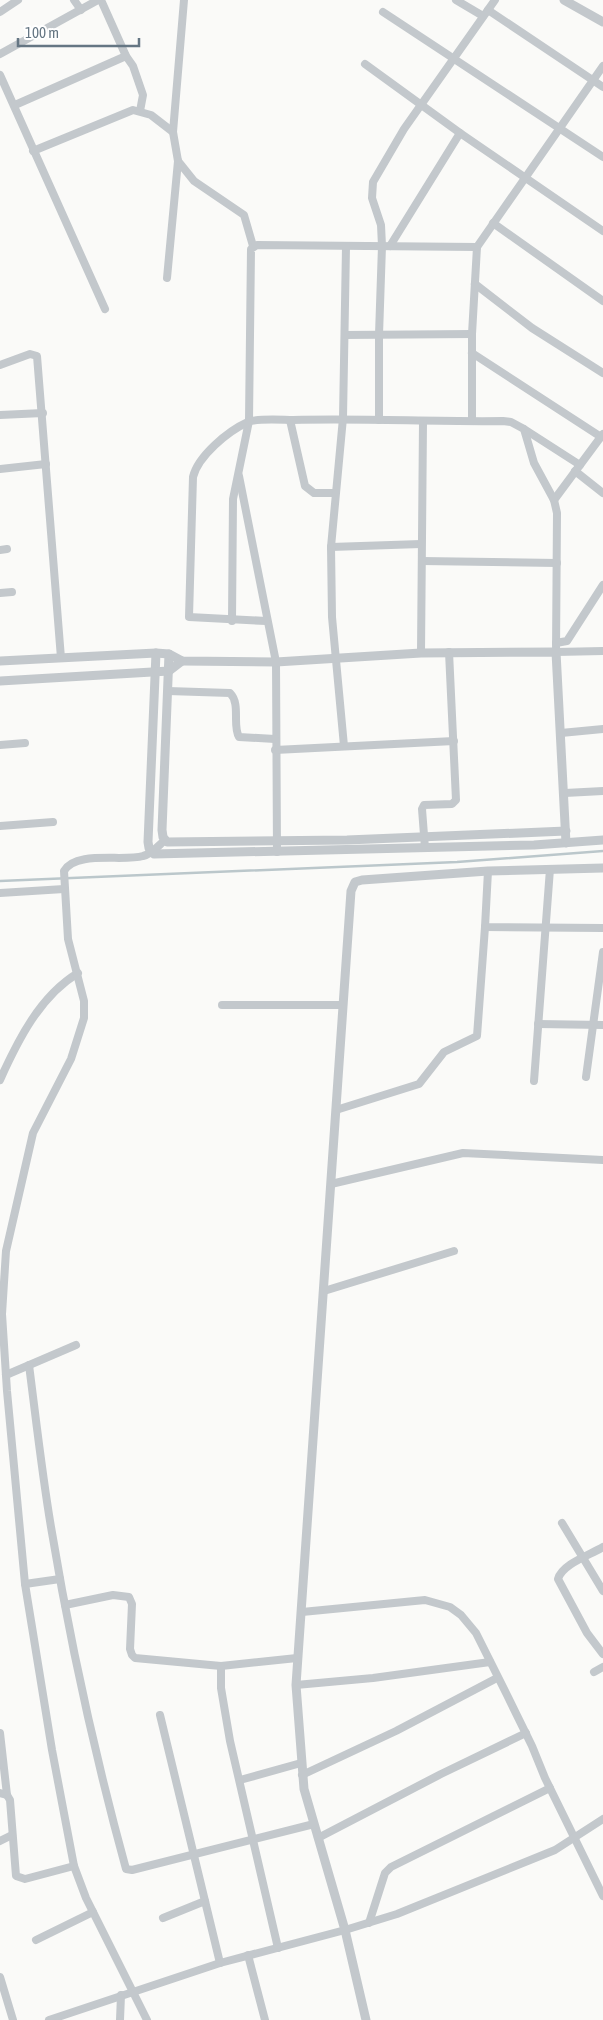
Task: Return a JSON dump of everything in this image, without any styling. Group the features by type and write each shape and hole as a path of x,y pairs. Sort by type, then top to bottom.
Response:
{"street":[{"path":"0,12 18,0"},
{"path":"74,0 81,10"},
{"path":"0,54 100,0 126,56 133,66 143,95 140,111"},
{"path":"167,278 178,161 173,132 184,0"},
{"path":"456,0 486,13 603,87"},
{"path":"379,420 379,335 386,246 372,198 373,182 388,154 420,105 495,0"},
{"path":"564,0 603,22"},
{"path":"384,12 603,157"},
{"path":"15,105 126,56"},
{"path":"365,64 420,105 603,231"},
{"path":"472,421 472,334 477,247 603,66"},
{"path":"0,74 105,309"},
{"path":"33,151 133,110 151,115 173,132"},
{"path":"386,246 460,133"},
{"path":"178,161 199,185 244,215 253,246 250,253 249,421 238,470 232,521 232,621"},
{"path":"493,223 603,301"},
{"path":"253,246 477,247"},
{"path":"344,746 335,658 331,547 343,418 346,247"},
{"path":"475,284 532,328 603,373"},
{"path":"345,335 472,334"},
{"path":"472,353 602,435 554,500"},
{"path":"0,365 36,354 43,413 61,658"},
{"path":"0,415 43,413"},
{"path":"266,620 232,621 189,617 193,477 200,458 249,421 343,418 423,422 511,422 524,429 578,468 603,493"},
{"path":"290,420 305,486 314,493 335,493"},
{"path":"421,653 423,422"},
{"path":"524,429 534,463 554,500 558,526 556,648 565,793 566,843"},
{"path":"0,469 46,464"},
{"path":"238,470 266,620 276,662 277,852"},
{"path":"331,547 421,544"},
{"path":"422,561 557,563"},
{"path":"556,648 567,641 603,585"},
{"path":"0,593 12,592"},
{"path":"0,661 156,653 169,654 182,661 276,662 421,653 556,648 603,651"},
{"path":"425,848 424,805 452,804 456,800 449,652"},
{"path":"152,852 148,842 156,653"},
{"path":"169,654 162,830 165,840 171,843 566,831"},
{"path":"0,681 169,670 182,661"},
{"path":"168,691 230,693 234,698 239,738 275,739"},
{"path":"561,733 603,729"},
{"path":"275,750 454,741"},
{"path":"0,745 25,743"},
{"path":"565,793 603,791"},
{"path":"0,826 52,822"},
{"path":"147,2020 93,1912 74,1866 52,1750 25,1584 12,1465 2,1314 6,1252 33,1133 71,1059 80,1036 84,1018 84,1000 68,939 64,882 68,866 85,859 141,857 152,852 165,840"},
{"path":"152,852 163,855 277,852 566,843 603,840"},
{"path":"366,2020 345,1930 314,1824 302,1775 296,1684 350,897 355,882 488,872 603,868"},
{"path":"534,1081 550,869"},
{"path":"336,1110 419,1084 444,1052 477,1036 488,872"},
{"path":"0,893 64,882"},
{"path":"485,927 603,928"},
{"path":"586,1078 603,952"},
{"path":"0,1080 42,1004 55,988 78,973"},
{"path":"222,1005 343,1005"},
{"path":"538,1024 603,1025"},
{"path":"331,1184 463,1152 603,1160"},
{"path":"324,1291 454,1251"},
{"path":"6,1375 76,1345"},
{"path":"29,1365 51,1526 65,1605 100,1775 126,1869 132,1870 314,1824"},
{"path":"562,1523 603,1591"},
{"path":"603,1548 559,1574 558,1579 587,1633 603,1654"},
{"path":"25,1584 60,1579"},
{"path":"65,1605 113,1595 129,1597 132,1604 132,1655 136,1658 221,1666 297,1658"},
{"path":"302,1612 412,1601 438,1602 461,1616 476,1633 526,1733 550,1788 603,1896"},
{"path":"296,1684 373,1678 490,1662"},
{"path":"221,1666 221,1688 230,1740 278,1948"},
{"path":"594,1672 603,1667"},
{"path":"302,1775 396,1731 497,1678"},
{"path":"160,1715 220,1963"},
{"path":"0,1733 4,1794 10,1800 14,1872 19,1878 25,1879 74,1866"},
{"path":"318,1838 441,1774 526,1733"},
{"path":"240,1780 301,1763"},
{"path":"369,1923 385,1873 390,1867 550,1788"},
{"path":"49,2020 220,1963 369,1923 554,1850 603,1819"},
{"path":"0,1840 12,1835"},
{"path":"164,1918 205,1901"},
{"path":"36,1940 93,1912"},
{"path":"248,1955 265,2020"},
{"path":"0,1977 13,2020"},
{"path":"120,2020 121,1995"}],"waterway":[{"path":"0,881 457,862 603,851"}]}
